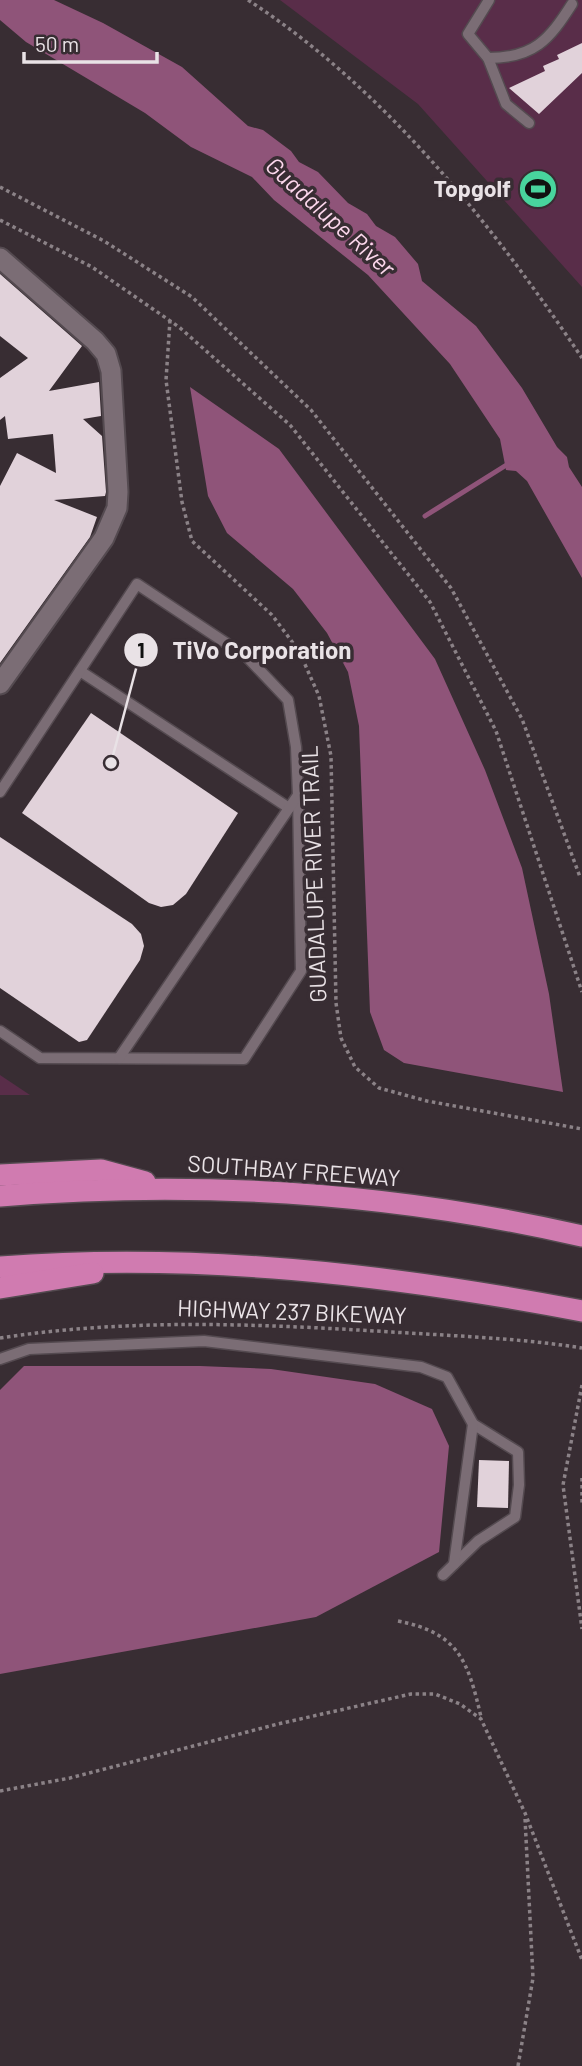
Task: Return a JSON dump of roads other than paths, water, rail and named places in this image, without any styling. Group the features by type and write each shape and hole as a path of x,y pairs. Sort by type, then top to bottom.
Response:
{"highway":[{"path":"0,1175 101,1170 171,1189"},
{"name":"SOUTHBAY FREEWAY","path":"0,1196 171,1189 338,1196 475,1214 582,1236"},
{"path":"0,1267 168,1262 274,1266 383,1277 582,1311"},
{"path":"0,1288 168,1262"}],"street":[{"path":"0,258 95,341 106,354 111,371 117,508 104,538 0,684"}],"lane":[{"path":"489,0 468,34 488,58 506,104 529,123"},
{"path":"488,58 511,58 537,48 552,36 572,4"},
{"path":"0,792 138,584 247,657 288,700 296,747 301,971 244,1059 40,1058 0,1031"},
{"path":"80,671 289,808"},
{"path":"119,1058 298,795"},
{"path":"0,1359 29,1349 204,1341 421,1367 447,1377 472,1424 518,1452 519,1485 515,1517 478,1541 443,1575"},
{"path":"454,1565 472,1424"}],"water":[{"name":"Guadalupe River","path":"0,0 54,0 103,23 182,67 248,126 263,130 291,151 299,162 318,172 348,203 367,214 376,226 395,237 418,264 422,281 476,326 522,388 557,447 567,457 569,467 582,487 582,578 527,481 516,471 506,470 500,439 450,364 368,275 274,200 252,177 191,147 145,113 26,42 0,20"},
{"path":"190,387 279,449 435,659 485,770 522,868 549,994 563,1092 404,1063 384,1050 370,1012 359,726 348,672 327,633 293,589 227,533 208,496"},
{"path":"24,1366 200,1366 271,1369 375,1384 432,1409 449,1446 439,1552 316,1617 0,1674 0,1390"}],"waterway":[{"path":"425,516 508,464"}],"place":[{"name":"Topgolf","path":"538,189"},
{"name":"TiVo Corporation","path":"111,763"}]}
